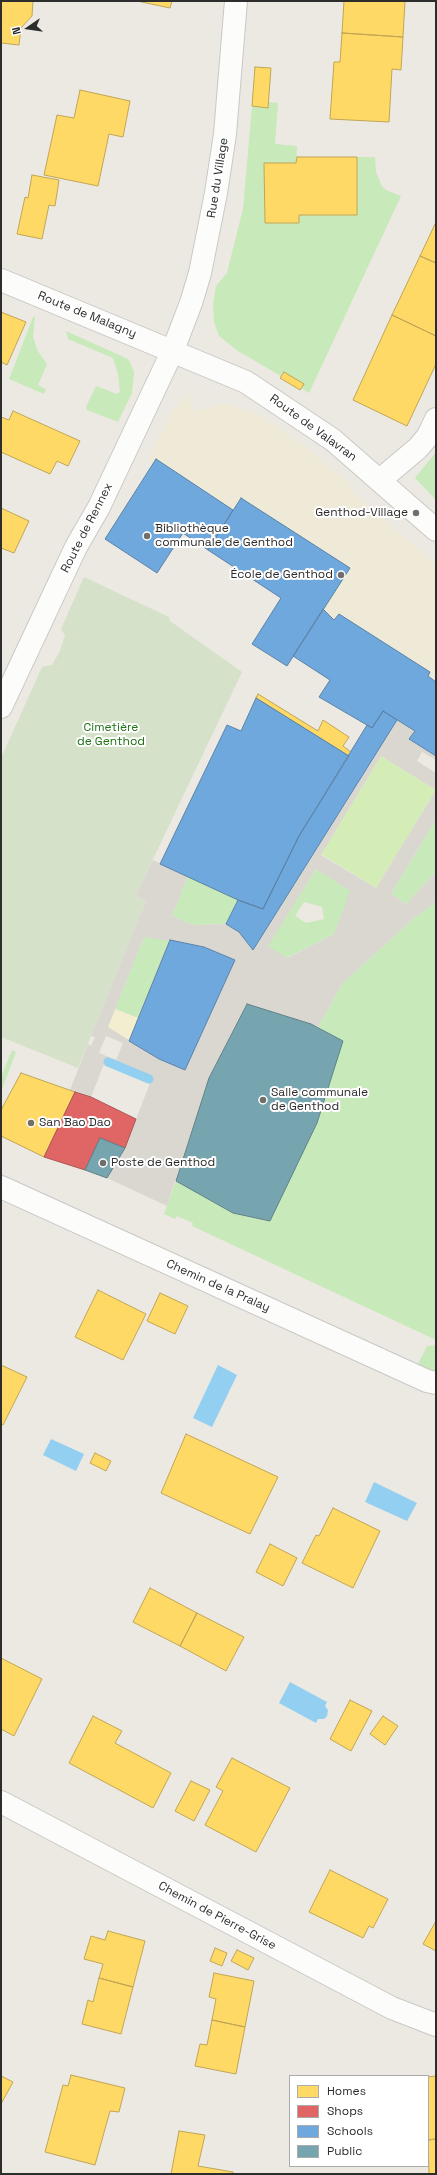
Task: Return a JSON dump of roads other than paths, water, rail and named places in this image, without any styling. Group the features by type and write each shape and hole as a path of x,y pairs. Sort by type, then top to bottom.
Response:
{"street":[{"name":"Rue du Village","path":"173,350 191,303 200,273 216,193 225,134 236,1"},
{"name":"Route de Malagny","path":"1,280 173,350"},
{"name":"Route de Valavran","path":"173,350 252,386 333,440 436,530"},
{"name":"Route de Rennex","path":"3,700 70,560 99,507 173,350"},
{"path":"380,480 418,448 428,436 436,419"},
{"name":"Chemin de la Pralay","path":"1,1187 420,1378 436,1383"},
{"name":"Chemin de Pierre-Grise","path":"1,1802 392,2008 436,2025"}],"water":[{"path":"218,1365 237,1375 212,1427 193,1418"},
{"path":"51,1439 84,1454 76,1471 43,1455"},
{"path":"374,1482 417,1503 407,1521 365,1502"},
{"path":"290,1682 327,1702 325,1706 328,1710 327,1716 324,1719 318,1719 316,1723 279,1703"}],"waterway":[{"path":"108,1062 149,1079"}],"place":[{"name":"Genthod-Village","path":"416,513"},
{"name":"Bibliothèque communale de Genthod","path":"147,536"},
{"name":"École de Genthod","path":"341,575"},
{"name":"Salle communale de Genthod","path":"263,1100"},
{"name":"San Bao Dao","path":"31,1123"},
{"name":"Poste de Genthod","path":"103,1163"}],"park label":[{"name":"Cimetière de Genthod","path":"111,735"}]}
